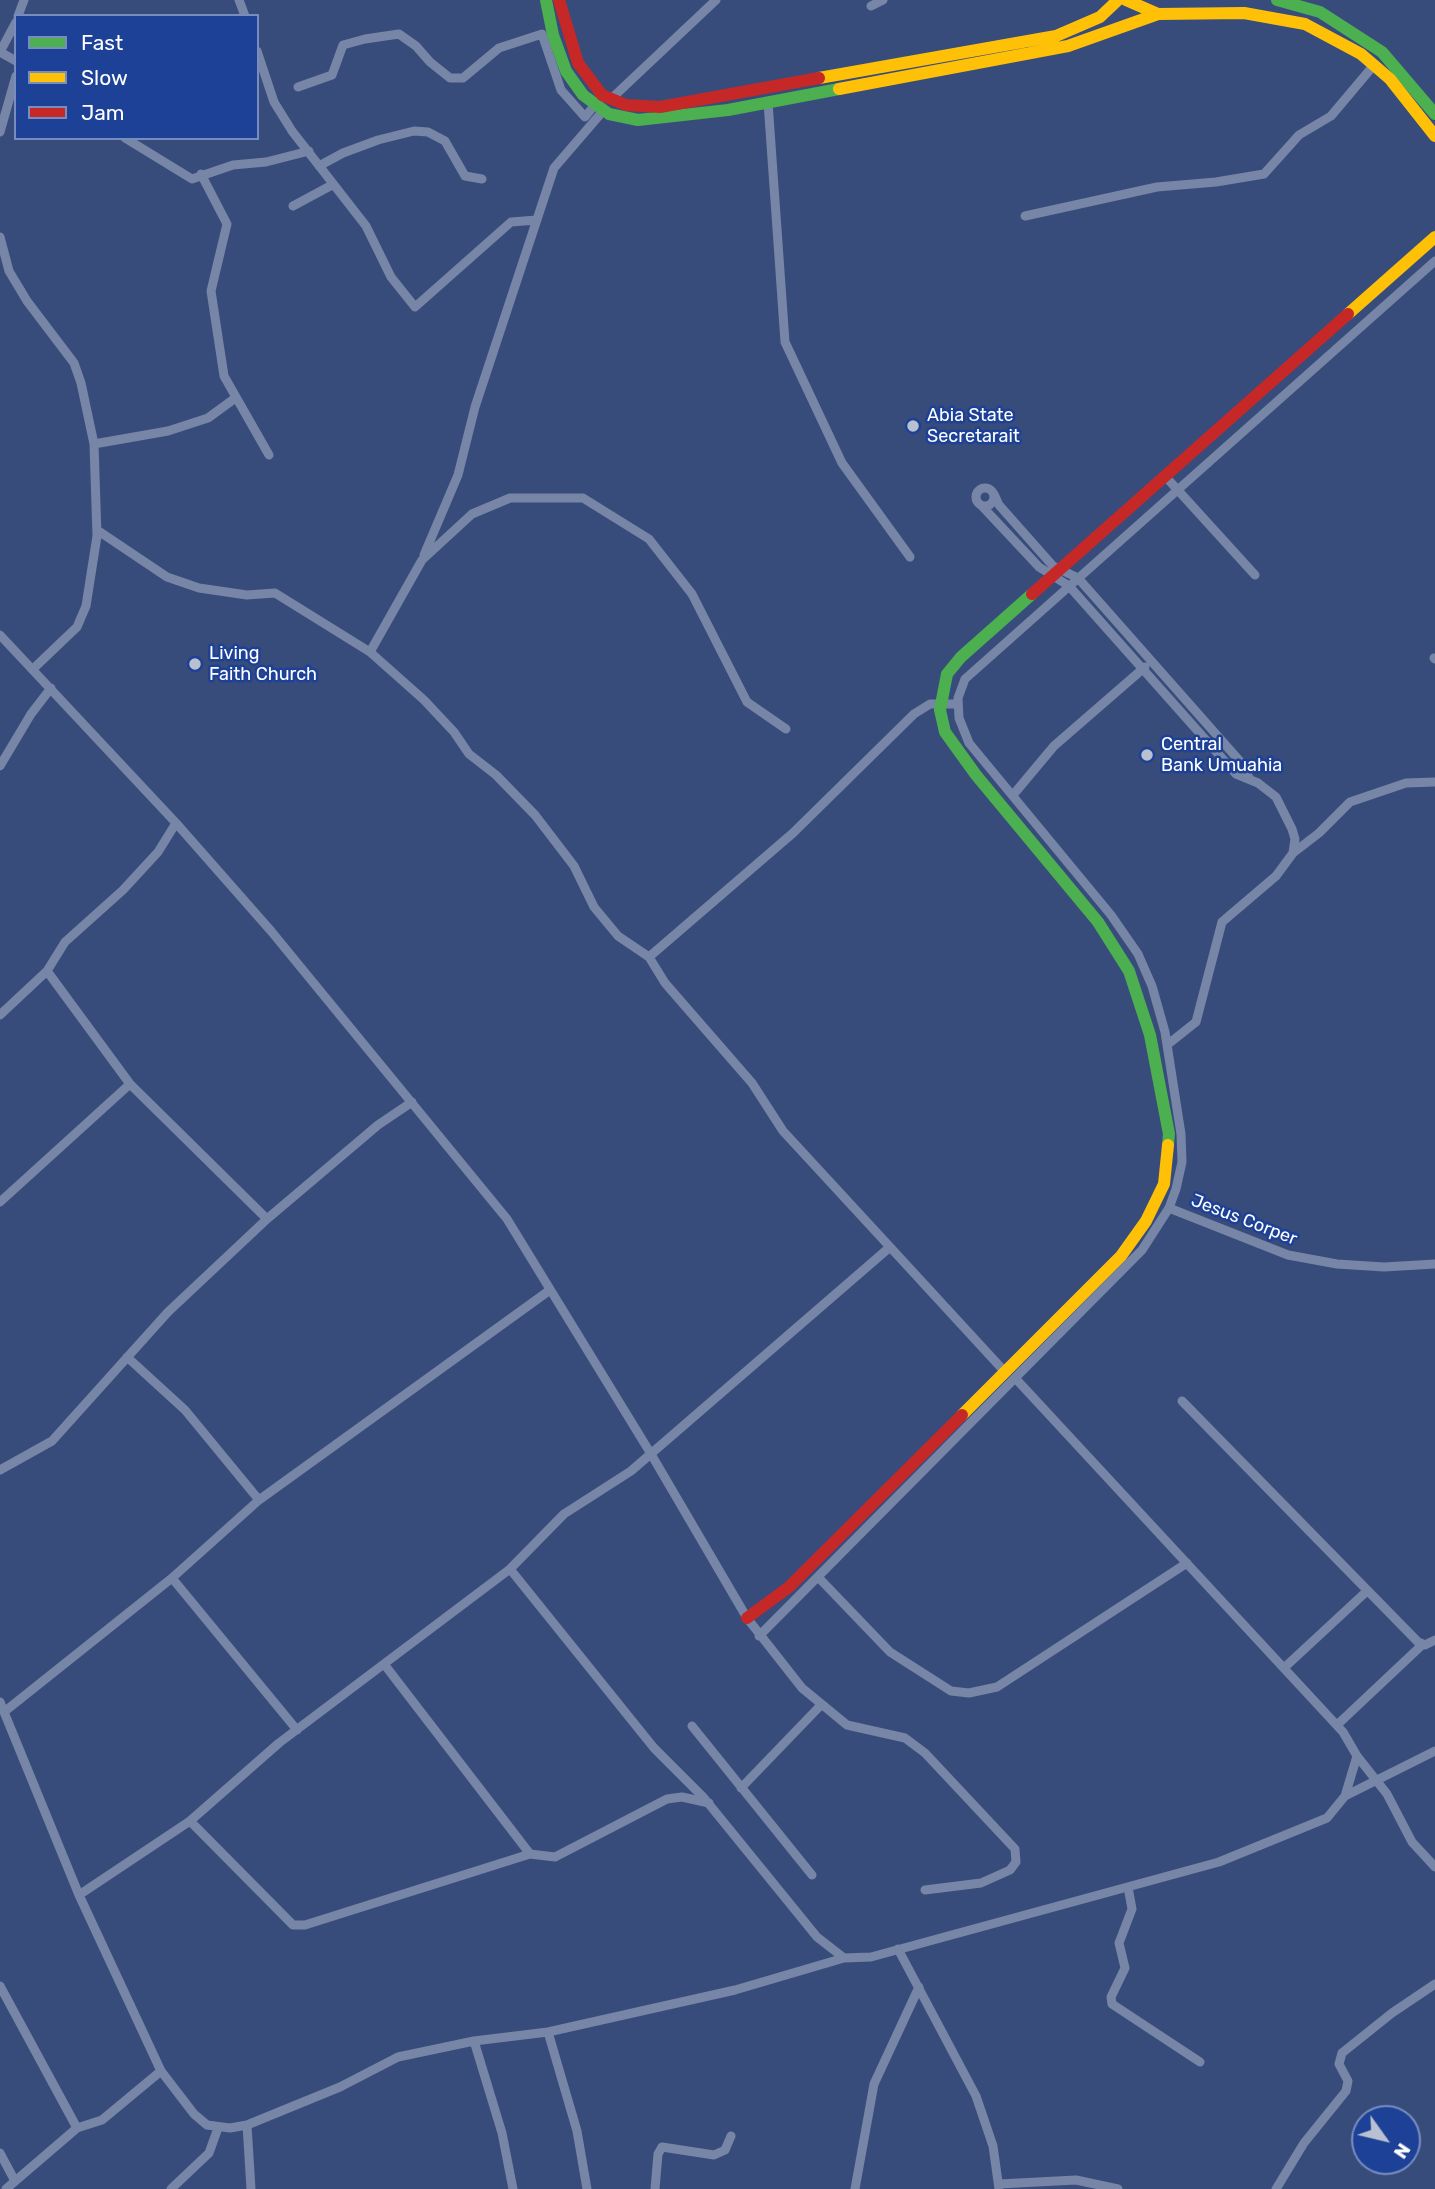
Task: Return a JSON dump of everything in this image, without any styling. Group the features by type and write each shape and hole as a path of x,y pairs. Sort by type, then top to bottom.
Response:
{"street":[{"path":"546,0 553,35 566,71 583,95 599,108 638,120 662,120 768,102 1068,46 1158,13"},
{"path":"559,0 578,64 593,84 611,99 626,105 660,107 1056,36 1100,17"},
{"path":"611,99 716,0"},
{"path":"871,6 883,0"},
{"path":"1087,38 1100,17 1118,0"},
{"path":"1126,0 1139,8 1158,13 1244,13 1279,17 1314,27 1362,54 1390,79 1435,136"},
{"path":"1277,0 1320,12 1382,52 1435,114"},
{"path":"1314,27 1320,12"},
{"path":"0,52 14,26"},
{"path":"298,87 332,75 343,45 365,39 398,34 416,46 450,78 463,78 499,48 542,34 561,90 585,117 599,108"},
{"path":"259,57 274,102 332,185 366,226 391,277 415,307 510,222 537,220"},
{"path":"1025,216 1157,187 1216,182 1264,174 1299,135 1331,116 1374,65"},
{"path":"0,132 14,83"},
{"path":"768,102 785,342 842,463 910,557"},
{"path":"370,652 422,560 458,475 475,407 554,168 599,108"},
{"path":"319,166 343,153 378,140 414,131 428,132 445,141 465,176 482,178"},
{"path":"128,140 192,179 201,174 309,151"},
{"path":"201,174 227,224 211,291 224,376 234,399 268,455"},
{"path":"293,206 332,185"},
{"path":"0,237 9,271 27,302 74,363 94,444 97,530 82,619 33,669"},
{"path":"1083,1303 1135,1238 1157,1202 1164,1184 1169,1134 1150,1035 1136,989 1112,942 955,748 945,732 941,704 947,674 961,657 1435,237"},
{"path":"747,1618 789,1587 884,1502 1083,1303 1142,1250 1169,1208 1182,1162 1181,1134 1167,1045 1152,986 1138,954 1111,915 969,743 959,719 958,704 965,679 1435,261"},
{"path":"94,444 168,431 208,418 234,399"},
{"path":"1165,476 1255,575"},
{"path":"1055,573 1053,566 999,505 994,494 988,488 979,489 976,498 981,505 1069,586 1237,774 1248,778 1276,797 1295,839 1293,853"},
{"path":"981,505 990,505 994,494"},
{"path":"422,560 472,514 510,498 583,498 649,540 692,594 747,702 786,729"},
{"path":"97,530 167,577 199,588 247,595 275,593 370,652 424,701 454,732 469,754 496,775 535,815 574,866 594,907 618,936 649,957 665,983 752,1083 783,1131 1337,1725 1387,1794 1412,1842 1435,1867"},
{"path":"1055,573 1078,578 1245,767 1248,778"},
{"path":"0,635 176,823 271,931 507,1219 759,1636 820,1706 847,1725 905,1738 925,1753 1015,1849 1016,1862 1010,1870 981,1883 925,1890"},
{"path":"1013,795 1054,746 1151,661"},
{"path":"0,766 31,714 51,688"},
{"path":"649,957 793,834 914,714 930,704 958,704"},
{"path":"1167,1045 1196,1022 1222,922 1276,876 1293,853 1320,834 1350,802 1406,783 1435,782"},
{"path":"0,1015 14,998 47,971 65,942 122,890 158,852 176,823"},
{"path":"47,971 130,1084 267,1219"},
{"path":"0,1202 130,1084"},
{"path":"0,1471 52,1441 168,1312 267,1219 378,1125 412,1102"},
{"name":"Jesus Corper","path":"1169,1208 1288,1255 1337,1264 1384,1268 1435,1265"},
{"path":"79,1895 190,1821 297,1730 510,1569 564,1514 631,1471 890,1247"},
{"path":"550,1290 259,1500 172,1578 2,1707 79,1895 161,2071 194,2114 207,2125 218,2129 247,2125 341,2087 398,2057 474,2041 548,2032 735,1990 844,1958 871,1957 898,1950 1219,1861 1327,1818 1345,1796 1357,1756"},
{"path":"127,1357 185,1410 259,1500"},
{"path":"1182,1401 1422,1645"},
{"path":"759,1636 818,1577 884,1502"},
{"path":"818,1577 890,1652 951,1691 969,1693 997,1687 1187,1563"},
{"path":"510,1569 654,1748 709,1803 817,1937 844,1958"},
{"path":"172,1578 297,1730"},
{"path":"1285,1667 1367,1591"},
{"path":"1337,1725 1422,1645 1435,1640"},
{"path":"384,1664 530,1854"},
{"path":"741,1788 820,1706"},
{"path":"692,1726 813,1875"},
{"path":"1345,1796 1435,1751"},
{"path":"190,1821 293,1925 305,1925 530,1854 555,1857 667,1799 682,1797 709,1803"},
{"path":"1128,1887 1132,1909 1119,1943 1125,1968 1111,1997 1112,2004 1199,2062"},
{"path":"898,1950 976,2096 993,2146 999,2187 1076,2180 1118,2189"},
{"path":"1276,2189 1304,2144 1346,2091 1349,2081 1339,2064 1342,2053 1392,2013 1435,1984"},
{"path":"0,1986 77,2128"},
{"path":"855,2189 874,2084 919,1987"},
{"path":"548,2032 577,2131 587,2189"},
{"path":"474,2041 502,2133 513,2189"},
{"path":"6,2189 77,2128 102,2120 161,2071"},
{"path":"247,2125 251,2189"},
{"path":"171,2189 209,2153 218,2129"},
{"path":"655,2189 658,2154 662,2147 713,2155 724,2150 731,2136"},
{"path":"0,2153 15,2181"}],"traffic: fast":[{"path":"546,0 553,35 566,71 583,95 609,114 638,120 728,110 839,89"},
{"path":"1277,0 1320,12 1382,52 1435,114"},
{"path":"1032,594 961,657 947,674 940,710 945,732 976,775 1098,922 1129,971 1150,1035 1169,1134 1168,1145"}],"traffic: slow":[{"path":"819,78 1056,36 1100,17 1118,0"},
{"path":"1126,0 1158,14 1244,13 1305,24 1361,54 1390,79 1435,136"},
{"path":"839,89 1068,46 1158,14"},
{"path":"1348,314 1435,237"},
{"path":"962,1415 1121,1256 1146,1221 1164,1184 1168,1145"}],"traffic: jam":[{"path":"559,0 578,63 602,95 626,105 660,107 819,78"},
{"path":"1032,594 1348,314"},
{"path":"747,1618 789,1587 962,1415"}],"place":[{"name":"Abia State Secretarait","path":"913,426"},
{"name":"Living Faith Church","path":"195,664"},
{"name":"Central Bank Umuahia","path":"1147,755"}]}
